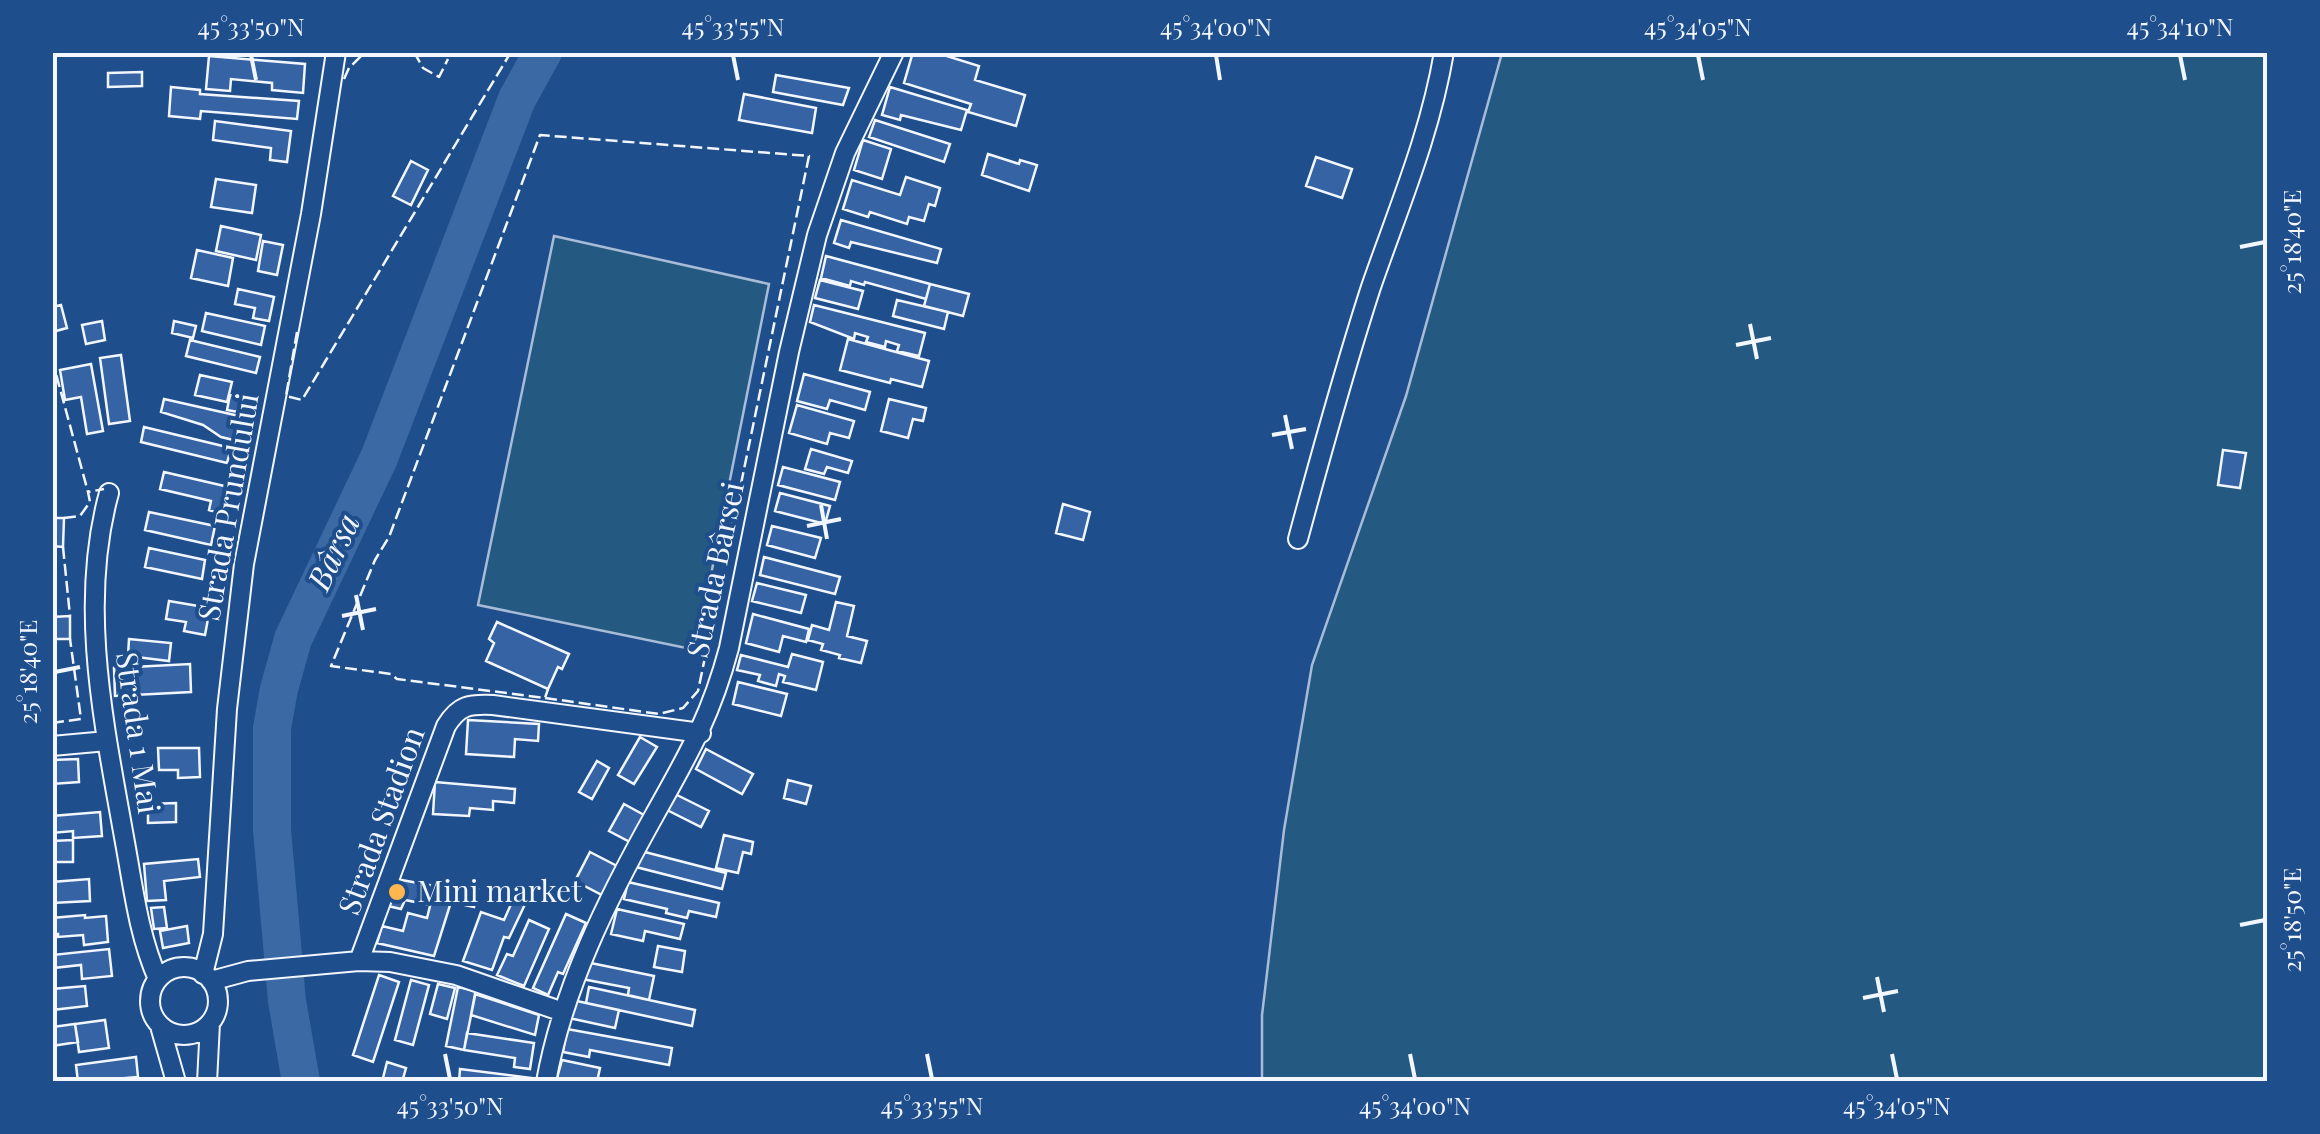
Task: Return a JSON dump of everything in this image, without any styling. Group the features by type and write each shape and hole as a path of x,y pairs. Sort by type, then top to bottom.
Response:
{"street":[{"name":"Strada Prundului","path":"207,978 227,709 242,581 311,214 336,52"},
{"name":"Strada Bârsei","path":"546,1082 563,1012 617,887 701,732 729,648 817,234 845,153 894,52"},
{"path":"1298,538 1372,285 1422,149 1444,52"},
{"name":"Strada 1 Mai","path":"109,493 96,547 94,577 107,741 138,918 158,979"},
{"name":"Strada Stadion","path":"358,961 446,726 465,705 493,704 701,732"},
{"path":"52,746 107,741"},
{"name":"Strada Stadion","path":"207,978 315,964 390,962 456,974 563,1012"},
{"path":"176,1082 150,998 158,979 174,968 185,967 207,978 218,1002 210,1023 207,1082"},
{"path":"160,1026 170,1032 191,1034 210,1023"}],"shaded area":[{"path":"1502,53 2267,53 2267,1081 1262,1082 1262,1015 1284,830 1312,665 1406,396"},
{"path":"554,236 769,284 696,650 478,605"}],"building":[{"path":"913,52 934,52 979,66 975,80 1025,95 1016,126 968,112 971,104 904,83"},
{"path":"209,56 305,64 303,93 272,90 272,83 231,79 230,91 206,89"},
{"path":"142,72 142,86 108,87 108,73"},
{"path":"776,75 849,88 843,105 773,92"},
{"path":"171,87 200,90 200,94 299,101 297,119 201,111 200,119 169,116"},
{"path":"890,87 967,110 961,130 901,115 900,120 882,115"},
{"path":"744,94 816,108 812,133 739,120"},
{"path":"875,120 950,144 944,162 869,137"},
{"path":"215,121 291,131 287,162 270,160 271,148 213,140"},
{"path":"863,140 891,149 882,179 854,170"},
{"path":"988,154 1037,165 1029,191 982,175"},
{"path":"1316,157 1352,169 1342,198 1306,186"},
{"path":"411,161 428,170 411,205 393,196"},
{"path":"906,177 940,188 935,206 929,204 924,221 909,217 907,224 870,212 868,217 843,209 852,180 900,195"},
{"path":"216,179 256,185 252,213 211,207"},
{"path":"841,220 941,249 937,263 851,242 849,248 834,243"},
{"path":"221,226 261,235 256,260 216,251"},
{"path":"263,241 283,245 277,275 258,271"},
{"path":"197,250 233,258 228,286 191,278"},
{"path":"826,256 930,284 926,299 865,282 864,285 851,281 850,286 821,278"},
{"path":"820,280 863,291 858,309 815,298"},
{"path":"930,284 969,294 963,316 924,306"},
{"path":"238,289 274,297 269,321 253,318 255,308 235,304"},
{"path":"897,300 948,312 944,329 893,316"},
{"path":"61,305 67,328 52,332 52,307"},
{"path":"814,305 925,333 919,356 897,351 899,345 886,341 885,347 866,342 868,337 855,333 854,339 810,322"},
{"path":"206,313 265,326 261,345 202,331"},
{"path":"102,321 105,340 86,344 82,325"},
{"path":"174,321 196,326 193,338 172,333"},
{"path":"848,339 929,361 922,387 840,370"},
{"path":"190,340 260,357 256,373 186,356"},
{"path":"121,355 130,421 109,424 100,358"},
{"path":"91,364 103,431 87,434 81,397 65,400 60,370"},
{"path":"804,374 870,392 865,410 830,400 827,409 797,401"},
{"path":"200,375 232,382 227,402 195,395"},
{"path":"230,395 252,399 249,414 227,410"},
{"path":"164,399 248,418 242,442 161,412"},
{"path":"889,399 926,408 923,421 913,419 908,438 881,431"},
{"path":"797,405 854,421 849,438 830,433 827,444 789,433"},
{"path":"144,427 231,448 227,463 141,442"},
{"path":"811,449 852,461 848,473 827,467 824,474 805,469"},
{"path":"2223,450 2246,453 2240,488 2218,485"},
{"path":"783,467 840,482 835,500 778,485"},
{"path":"164,472 233,488 227,515 209,510 211,501 160,489"},
{"path":"780,493 830,506 825,524 775,511"},
{"path":"1063,504 1090,512 1083,540 1056,533"},
{"path":"149,512 215,526 211,545 145,530"},
{"path":"52,518 64,518 63,547 52,546"},
{"path":"772,526 821,538 815,558 767,545"},
{"path":"149,548 205,560 202,579 145,567"},
{"path":"764,557 840,577 835,594 760,575"},
{"path":"757,583 806,595 801,613 752,601"},
{"path":"169,601 210,608 205,635 184,631 186,622 166,619"},
{"path":"836,602 854,606 847,636 867,641 861,663 839,658 840,655 821,650 823,644 808,640 812,625 829,630"},
{"path":"753,614 809,629 806,642 783,636 779,652 746,643"},
{"path":"70,616 70,639 52,639 52,617"},
{"path":"497,622 569,654 548,689 486,661 494,643 489,639"},
{"path":"129,639 171,643 169,661 128,656"},
{"path":"792,654 823,662 816,690 783,682 785,676 779,674 776,686 758,681 760,675 737,670 741,655 788,667"},
{"path":"190,664 191,692 115,696 114,668"},
{"path":"738,682 787,694 781,716 733,704"},
{"path":"468,720 539,724 538,741 515,739 514,757 466,754"},
{"path":"640,737 657,747 634,784 618,775"},
{"path":"158,748 199,748 200,777 178,778 178,770 159,770"},
{"path":"706,749 753,774 742,794 696,769"},
{"path":"78,759 79,782 52,784 52,760"},
{"path":"597,761 609,768 592,799 579,792"},
{"path":"788,780 811,786 806,804 784,798"},
{"path":"435,782 515,789 514,803 493,801 493,810 470,808 469,816 433,814"},
{"path":"675,794 709,811 701,827 667,810"},
{"path":"176,803 176,822 148,823 148,804"},
{"path":"624,804 644,815 630,842 609,831"},
{"path":"100,812 102,836 73,838 73,831 52,833 52,816"},
{"path":"724,835 753,842 751,854 743,852 738,873 716,868"},
{"path":"73,840 73,862 52,862 52,841"},
{"path":"641,851 726,873 722,889 636,867"},
{"path":"590,852 617,866 602,895 575,881"},
{"path":"198,859 200,877 164,881 166,900 147,901 144,864"},
{"path":"89,879 90,901 52,903 52,882"},
{"path":"396,879 435,886 430,905 405,900 401,909 388,906"},
{"path":"436,882 478,889 474,907 451,902 434,956 377,943 382,926 403,931 408,913 427,918"},
{"path":"628,882 719,903 716,917 689,911 687,918 624,899"},
{"path":"516,893 528,898 509,938 504,937 492,970 463,961 481,912 504,920"},
{"path":"164,907 167,928 154,929 151,908"},
{"path":"617,909 684,924 680,939 645,931 643,941 611,934"},
{"path":"566,914 586,923 563,974 558,972 548,995 533,988"},
{"path":"106,916 108,942 84,945 83,935 52,934 52,918"},
{"path":"529,920 549,929 524,986 497,975 507,954 513,956"},
{"path":"187,926 189,943 163,948 160,931"},
{"path":"658,946 685,951 682,972 654,967"},
{"path":"109,949 112,976 82,979 81,965 53,968 52,955"},
{"path":"586,962 654,976 649,1000 628,995 629,988 582,979"},
{"path":"379,975 399,982 373,1062 353,1055"},
{"path":"411,980 429,985 413,1045 395,1040"},
{"path":"438,984 455,988 447,1019 430,1014"},
{"path":"85,986 87,1006 52,1010 52,989"},
{"path":"458,987 476,991 464,1050 446,1046"},
{"path":"589,987 695,1010 692,1026 586,1003"},
{"path":"475,994 539,1015 535,1035 471,1015"},
{"path":"572,1000 619,1010 615,1028 569,1018"},
{"path":"105,1020 109,1048 79,1052 75,1024"},
{"path":"75,1024 78,1042 52,1046 52,1027"},
{"path":"567,1029 672,1048 669,1065 590,1050 589,1057 563,1052"},
{"path":"467,1033 534,1043 530,1069 514,1067 515,1058 464,1050"},
{"path":"136,1057 138,1077 78,1082 76,1065"},
{"path":"562,1060 600,1068 597,1082 557,1078"},
{"path":"387,1062 406,1068 402,1082 382,1082"},
{"path":"460,1069 532,1078 532,1082 459,1082"}],"waterway":[{"name":"Bârsa","path":"301,1082 287,1001 272,830 272,728 279,689 293,639 379,458 517,99 543,52"}],"fence":[{"path":"344,79 365,52"},
{"path":"414,52 423,68 439,77 448,59"},
{"path":"297,332 286,396 302,400 511,52"},
{"path":"545,698 659,714 683,708 698,691 809,156 540,135 389,537 375,560 331,666 391,674 397,679 545,698 548,689"},
{"path":"52,359 88,492"},
{"path":"64,518 80,516 90,502 88,492 104,489"},
{"path":"63,547 70,616"},
{"path":"52,723 81,719 70,639"}],"place":[{"name":"Mini market","path":"397,892"}]}
